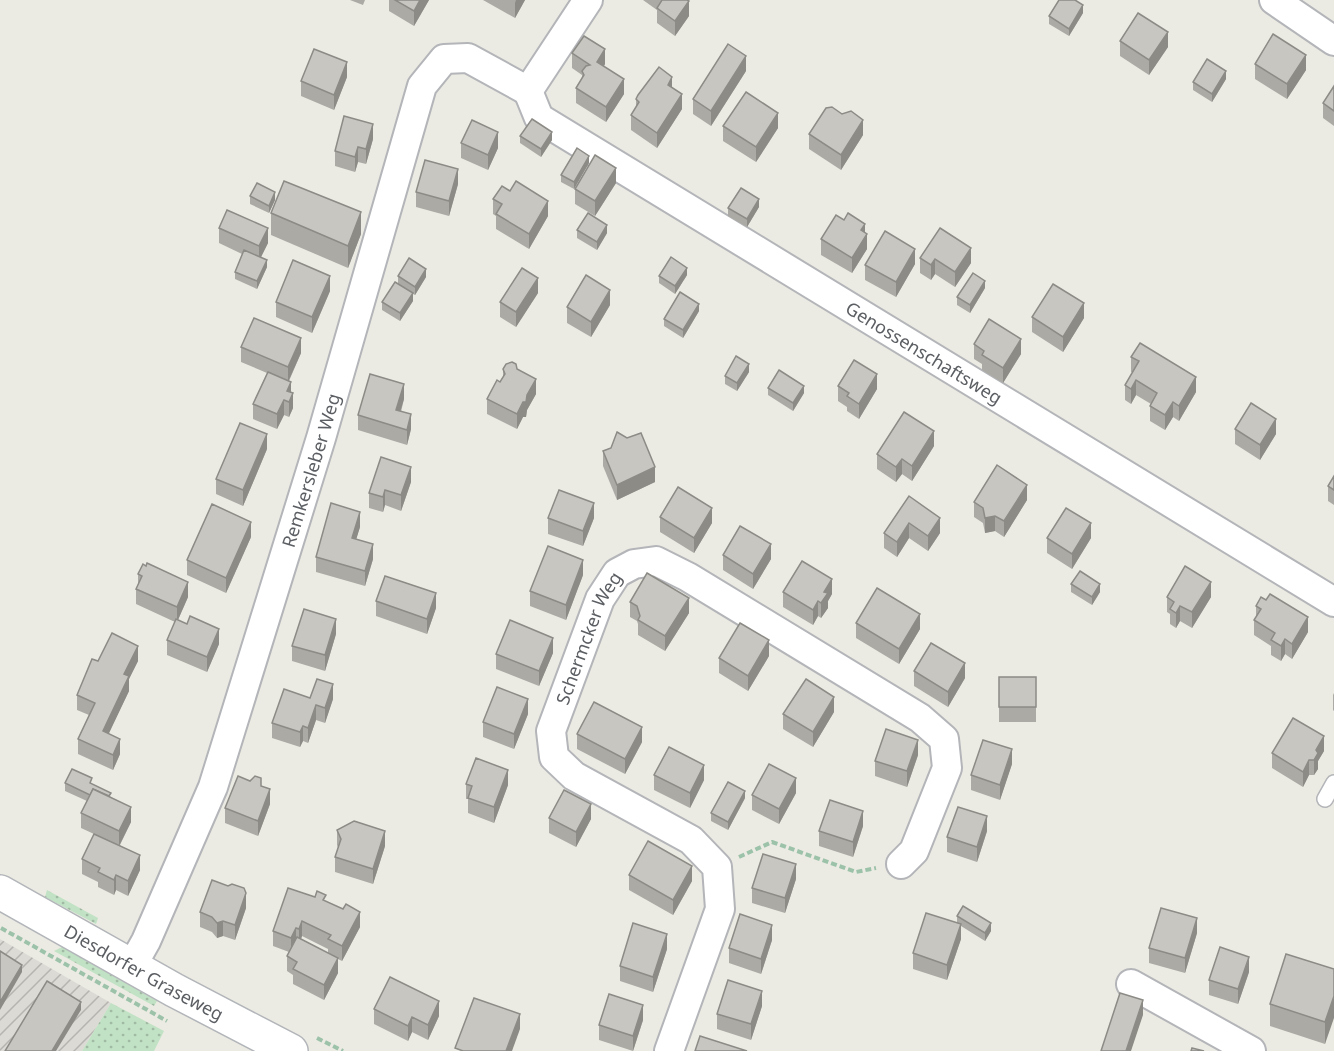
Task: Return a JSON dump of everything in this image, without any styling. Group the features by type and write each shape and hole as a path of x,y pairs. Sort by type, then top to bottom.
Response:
{"main road":[{"name":"Diesdorfer Graseweg","path":"0,892 188,998 291,1051"}],"street":[{"path":"528,91 588,0"},
{"path":"1274,0 1334,41"},
{"name":"Remkersleber Weg","path":"132,966 146,940 213,787 321,438 422,86 444,59 468,58 528,91"},
{"name":"Genossenschaftsweg","path":"528,91 539,118 1334,602"},
{"name":"Schermcker Weg","path":"717,867 691,840 573,776 554,757 551,731 600,599 617,573 634,564 656,561 688,577 920,718 944,739 947,768 914,851 901,864"},
{"path":"669,1051 720,909 717,867"},
{"path":"1131,984 1251,1051"}],"lane":[{"path":"1325,799 1334,783"}],"path":[{"path":"717,867 772,842 856,872 901,864"},
{"path":"0,928 160,1019"}],"shaded area":[{"path":"0,939 111,1003 82,1051 0,1051"}],"green space":[{"path":"47,890 98,918 96,924 45,897"},
{"path":"62,947 157,1001 154,1006 54,951"},
{"path":"111,1003 164,1031 154,1051 82,1051"}],"building":[{"path":"395,0 420,0 414,11"},
{"path":"662,0 689,1 675,21 657,8"},
{"path":"1059,0 1075,0 1083,5 1069,29 1049,16"},
{"path":"1138,13 1168,32 1149,60 1120,41"},
{"path":"1273,34 1306,55 1287,84 1255,64"},
{"path":"584,36 605,49 597,62 624,79 606,107 576,88 584,75 582,71 590,65 572,53"},
{"path":"728,44 746,56 711,111 693,99"},
{"path":"314,49 347,62 334,95 301,81"},
{"path":"1207,59 1226,71 1212,94 1193,82"},
{"path":"659,67 672,77 668,85 682,94 657,133 631,115 639,102 636,99 638,95"},
{"path":"1334,86 1334,111 1323,103"},
{"path":"746,92 778,113 756,147 723,126"},
{"path":"832,107 842,114 851,111 863,120 841,155 809,134 826,108"},
{"path":"344,116 373,124 366,149 358,147 355,157 335,151"},
{"path":"532,119 552,132 541,149 520,136"},
{"path":"472,120 498,132 488,155 461,143"},
{"path":"577,148 589,156 574,182 561,175"},
{"path":"595,155 616,168 595,201 575,189"},
{"path":"425,160 458,169 449,201 416,192"},
{"path":"284,181 361,212 348,246 271,213"},
{"path":"516,181 548,201 529,234 496,214 502,204 493,199 502,186 510,191"},
{"path":"257,183 275,192 269,206 250,196"},
{"path":"741,188 759,199 747,219 728,208"},
{"path":"227,210 268,228 259,246 219,228"},
{"path":"588,213 607,225 597,242 577,230"},
{"path":"848,213 865,224 861,230 867,234 852,258 821,239 836,215 844,220"},
{"path":"940,228 971,248 955,272 935,259 931,265 920,258"},
{"path":"885,231 915,249 896,282 865,265"},
{"path":"244,250 267,260 257,281 235,272"},
{"path":"671,257 687,268 675,286 659,276"},
{"path":"409,258 426,269 415,287 398,276"},
{"path":"293,260 330,276 312,317 276,302"},
{"path":"522,268 538,278 516,312 500,302"},
{"path":"973,273 985,281 970,305 957,297"},
{"path":"586,275 610,290 591,322 567,307"},
{"path":"395,282 413,293 400,313 382,302"},
{"path":"1053,284 1084,303 1063,337 1032,317"},
{"path":"680,292 699,304 683,330 664,319"},
{"path":"254,318 301,338 288,367 241,347"},
{"path":"989,319 1021,339 1003,368 982,355 984,351 974,344"},
{"path":"1140,343 1196,377 1179,406 1173,402 1165,415 1150,406 1157,393 1136,380 1131,389 1125,385 1139,361 1131,357"},
{"path":"736,356 749,364 737,383 725,376"},
{"path":"854,360 877,374 859,404 847,396 849,393 838,386"},
{"path":"512,362 516,364 517,369 536,379 527,395 526,402 523,402 517,414 487,399 497,380 500,382 505,374 503,369 506,364"},
{"path":"779,370 804,386 793,403 768,388"},
{"path":"268,372 291,382 287,391 293,393 289,402 284,400 277,414 253,404"},
{"path":"370,374 404,384 396,410 411,414 407,430 358,415"},
{"path":"1251,403 1276,419 1260,445 1235,429"},
{"path":"904,412 934,431 912,466 902,459 896,467 877,454"},
{"path":"240,423 267,434 243,490 216,479"},
{"path":"617,432 627,438 641,433 655,467 617,485 603,451 611,448"},
{"path":"381,457 411,467 401,495 385,490 383,497 369,493"},
{"path":"997,465 1027,485 1004,521 995,516 985,518 983,508 974,502"},
{"path":"1334,476 1334,490 1328,486"},
{"path":"678,487 712,508 694,538 660,517"},
{"path":"559,490 594,503 583,531 548,518"},
{"path":"909,496 940,518 928,536 909,523 897,542 884,533"},
{"path":"331,503 360,512 352,538 373,544 365,571 316,557"},
{"path":"212,504 251,522 226,578 187,560"},
{"path":"1066,508 1091,523 1072,554 1047,538"},
{"path":"740,526 771,544 753,574 723,555"},
{"path":"548,546 583,560 566,605 530,591"},
{"path":"802,561 832,579 824,592 828,593 821,603 818,601 813,610 783,592"},
{"path":"147,563 188,582 177,607 136,589 142,576 138,574 143,564 146,566"},
{"path":"1185,566 1211,582 1192,612 1180,606 1176,613 1170,609 1174,602 1167,597"},
{"path":"1080,571 1100,584 1092,597 1071,584"},
{"path":"647,573 689,598 665,636 638,620 640,616 637,606 630,602"},
{"path":"385,576 436,593 427,619 376,601"},
{"path":"877,588 920,614 899,649 856,623"},
{"path":"1270,594 1308,617 1292,644 1285,639 1281,646 1271,640 1275,633 1254,620 1261,609 1256,606 1261,597 1266,600"},
{"path":"304,609 336,619 325,655 292,646"},
{"path":"190,616 219,629 207,657 167,640 176,619 187,624"},
{"path":"510,620 553,638 539,671 496,654"},
{"path":"740,623 769,640 748,676 719,658"},
{"path":"112,633 138,646 124,674 129,676 103,731 120,739 113,755 78,739 95,703 77,695 92,659 98,661"},
{"path":"931,643 965,663 948,692 914,671"},
{"path":"999,677 1036,677 1036,707 999,707"},
{"path":"317,679 333,684 325,708 316,705 308,728 303,726 300,732 272,723 284,689 310,698"},
{"path":"806,679 834,697 813,732 783,714"},
{"path":"497,687 528,699 514,734 483,722"},
{"path":"594,702 642,727 625,759 577,734"},
{"path":"1293,718 1324,736 1316,750 1318,753 1314,760 1309,760 1303,772 1272,753"},
{"path":"886,729 918,740 907,771 875,761"},
{"path":"983,740 1012,749 1000,785 971,775"},
{"path":"669,747 704,765 690,793 654,775"},
{"path":"476,758 508,770 494,807 468,798 472,786 466,784"},
{"path":"769,764 796,778 779,809 752,795"},
{"path":"72,769 92,778 90,783 111,793 109,796 93,789 90,795 65,783"},
{"path":"238,776 250,781 255,776 261,778 261,786 270,789 258,821 225,808"},
{"path":"728,782 745,791 728,822 711,813"},
{"path":"93,789 131,807 119,831 81,813"},
{"path":"564,790 591,804 576,832 549,818"},
{"path":"830,800 863,811 853,842 819,831"},
{"path":"958,807 987,816 977,847 947,837"},
{"path":"354,821 385,831 373,869 335,857 341,839 337,830"},
{"path":"94,834 140,855 128,881 116,875 114,880 98,872 100,868 82,859"},
{"path":"648,841 692,866 673,900 629,875"},
{"path":"763,854 796,864 785,898 752,888"},
{"path":"212,880 228,886 232,884 244,888 246,893 235,925 223,921 217,923 212,917 200,912"},
{"path":"288,888 315,897 317,891 326,895 323,900 343,909 346,904 360,912 342,946 328,939 331,935 302,921 299,929 296,928 291,938 273,931"},
{"path":"963,906 991,923 985,933 957,916"},
{"path":"1161,908 1197,918 1185,958 1149,948"},
{"path":"926,913 961,924 947,965 913,953"},
{"path":"740,914 772,925 761,959 729,948"},
{"path":"633,923 667,934 653,977 620,966"},
{"path":"297,937 338,958 324,985 293,969 297,962 287,956"},
{"path":"1220,947 1249,957 1238,989 1209,980"},
{"path":"0,951 22,965 0,1002"},
{"path":"1286,954 1334,969 1334,996 1325,1022 1270,1004"},
{"path":"390,977 439,1001 428,1025 412,1017 408,1026 374,1009"},
{"path":"728,980 762,991 751,1024 717,1014"},
{"path":"47,981 81,1002 52,1051 5,1051"},
{"path":"1120,993 1143,1000 1126,1051 1101,1051"},
{"path":"609,994 643,1005 633,1036 599,1025"},
{"path":"474,998 520,1014 506,1051 463,1051 455,1048"},
{"path":"700,1036 747,1051 695,1051"}]}
